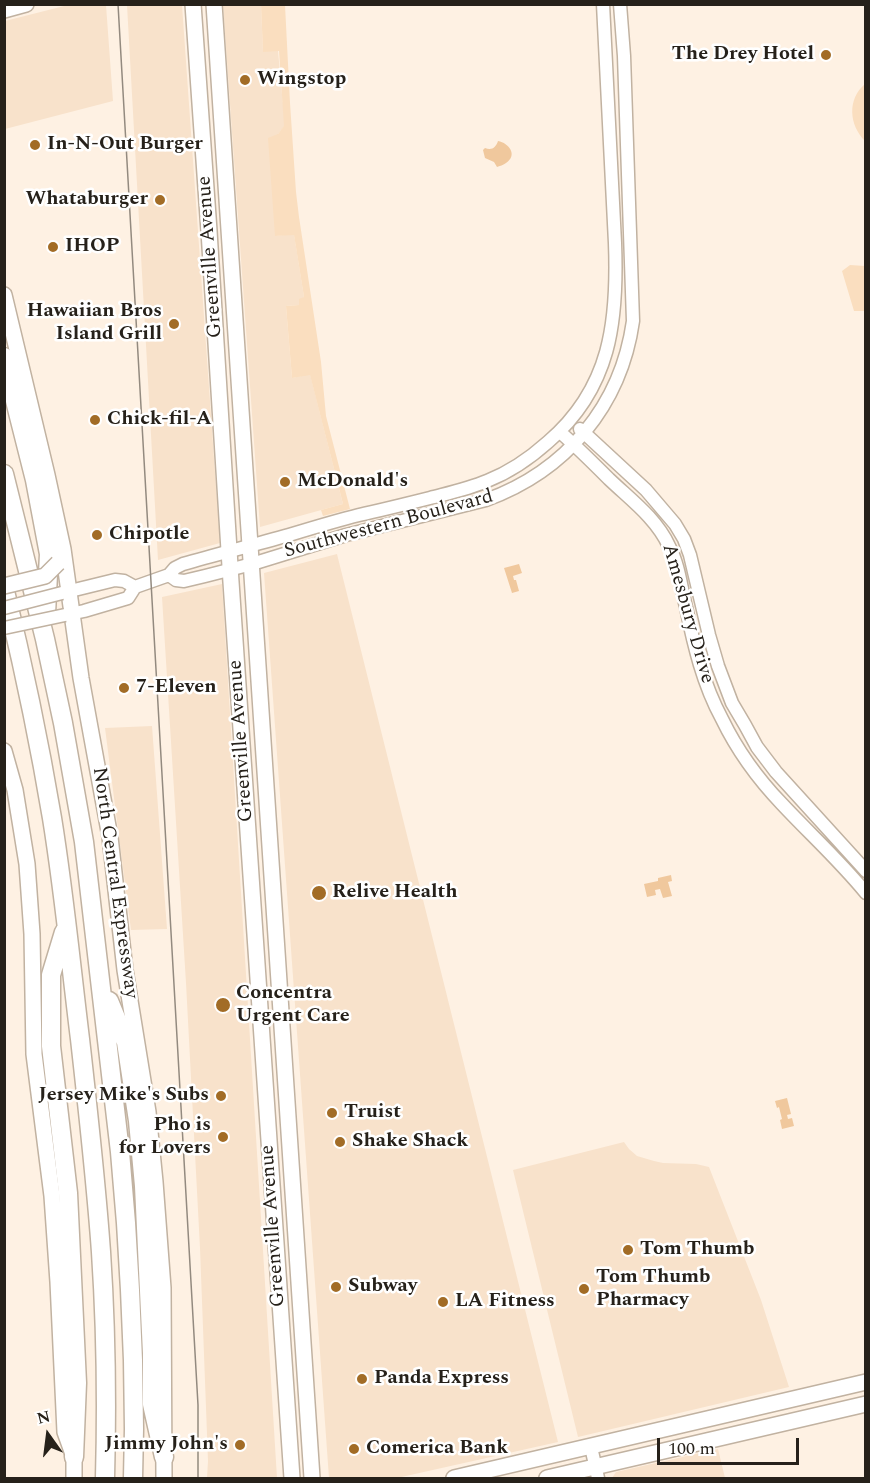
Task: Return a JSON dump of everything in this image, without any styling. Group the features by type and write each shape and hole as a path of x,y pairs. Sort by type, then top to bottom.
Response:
{"highway":[{"path":"4,357 35,480 50,554 45,639"},
{"name":"North Central Expressway","path":"4,474 45,639 63,723 84,842 120,1152 127,1234 133,1383 133,1479"},
{"path":"4,587 39,741 51,809 92,1148 100,1240 105,1355 105,1479"},
{"path":"4,638 20,655"},
{"path":"66,924 51,975 51,1046 68,1193 76,1383 74,1457"},
{"path":"100,980 126,1042 138,1121 144,1186 152,1353 152,1404 164,1457"}],"main road":[{"path":"4,10 26,4"},
{"name":"Greenville Avenue","path":"193,4 292,1479"},
{"name":"Greenville Avenue","path":"214,4 312,1479"},
{"path":"209,231 230,229"},
{"name":"North Central Expressway","path":"4,295 47,475 69,614 110,837 125,970 148,1112 163,1288 164,1479"},
{"path":"219,384 240,383"},
{"path":"4,587 45,576 61,559"},
{"path":"241,730 263,729"},
{"path":"4,751 15,790 27,864 32,934 34,1054 52,1196 65,1432 74,1457 74,1479"},
{"path":"251,864 271,862"},
{"path":"261,1021 281,1019"},
{"path":"454,1479 866,1382"},
{"path":"799,1398 805,1418"},
{"path":"547,1479 597,1473 866,1404"}],"street":[{"name":"Southwestern Boulevard","path":"4,628 128,598 135,587 169,575 183,564 323,524 458,491 485,482 510,471 560,432 592,389 602,368 612,324 616,278 603,4"},
{"name":"Southwestern Boulevard","path":"169,575 184,581 231,570 346,535 464,506 502,494 538,475 575,444 584,433 605,404 621,374 633,321 624,56 620,4"},
{"path":"606,56 624,56"},
{"path":"616,278 633,278"},
{"name":"Amesbury Drive","path":"570,421 646,490 675,524 690,555 718,666 732,703 757,747 776,772 866,870"},
{"name":"Amesbury Drive","path":"560,432 650,517 663,535 676,563 699,662 721,718 746,759 765,784 866,893"},
{"path":"291,535 296,550"},
{"name":"Southwestern Boulevard","path":"4,608 115,580 124,581 135,587"},
{"path":"734,740 749,733"},
{"path":"591,1447 597,1473"}],"shaded area":[{"path":"72,4 106,5 113,101 5,129 5,21"},
{"path":"127,5 182,5 220,543 158,560"},
{"path":"223,5 261,5 263,51 278,51 285,126 278,134 275,236 294,234 304,297 299,305 286,306 292,378 310,374 343,504 260,527"},
{"path":"261,5 285,5 299,217 321,362 326,416 350,509 323,516 321,510 343,504 310,375 292,378 286,306 299,305 299,299 304,297 294,235 275,236 268,138 278,134 284,126 279,51 263,52"},
{"path":"865,84 865,141 856,127 852,112 855,97"},
{"path":"498,141 509,147 512,153 510,160 497,167 494,162 485,158 483,150 493,148"},
{"path":"850,265 865,266 865,311 854,311 842,271"},
{"path":"337,554 558,1442 397,1478 329,1478 264,573"},
{"path":"519,564 522,573 513,576 519,591 512,593 504,568"},
{"path":"222,584 277,1478 207,1478 200,1248 162,597"},
{"path":"152,726 167,929 131,930 105,728"},
{"path":"671,875 672,881 668,882 672,896 663,898 660,889 655,890 656,895 647,897 644,884"},
{"path":"787,1098 791,1114 787,1115 788,1119 792,1118 794,1126 782,1129 779,1107 777,1108 775,1101"},
{"path":"624,1142 637,1156 654,1161 709,1167 761,1300 789,1387 578,1437 513,1170"},
{"path":"718,1449 725,1478 612,1478 616,1472"}],"tram line":[{"path":"118,4 198,1405 198,1478"}],"place":[{"name":"The Drey Hotel","path":"826,55"},
{"name":"Wingstop","path":"245,80"},
{"name":"In-N-Out Burger","path":"35,145"},
{"name":"Whataburger","path":"160,200"},
{"name":"IHOP","path":"53,247"},
{"name":"Hawaiian Bros Island Grill","path":"174,324"},
{"name":"Chick-fil-A","path":"95,420"},
{"name":"McDonald's","path":"285,482"},
{"name":"Chipotle","path":"97,535"},
{"name":"7-Eleven","path":"124,688"},
{"name":"Relive Health","path":"319,893"},
{"name":"Concentra Urgent Care","path":"223,1005"},
{"name":"Jersey Mike's Subs","path":"221,1096"},
{"name":"Truist","path":"332,1113"},
{"name":"Pho is for Lovers","path":"223,1137"},
{"name":"Shake Shack","path":"340,1142"},
{"name":"Tom Thumb","path":"628,1250"},
{"name":"Subway","path":"336,1287"},
{"name":"Tom Thumb Pharmacy","path":"584,1289"},
{"name":"LA Fitness","path":"443,1302"},
{"name":"Panda Express","path":"362,1379"},
{"name":"Jimmy John's","path":"240,1445"},
{"name":"Comerica Bank","path":"354,1449"}]}
